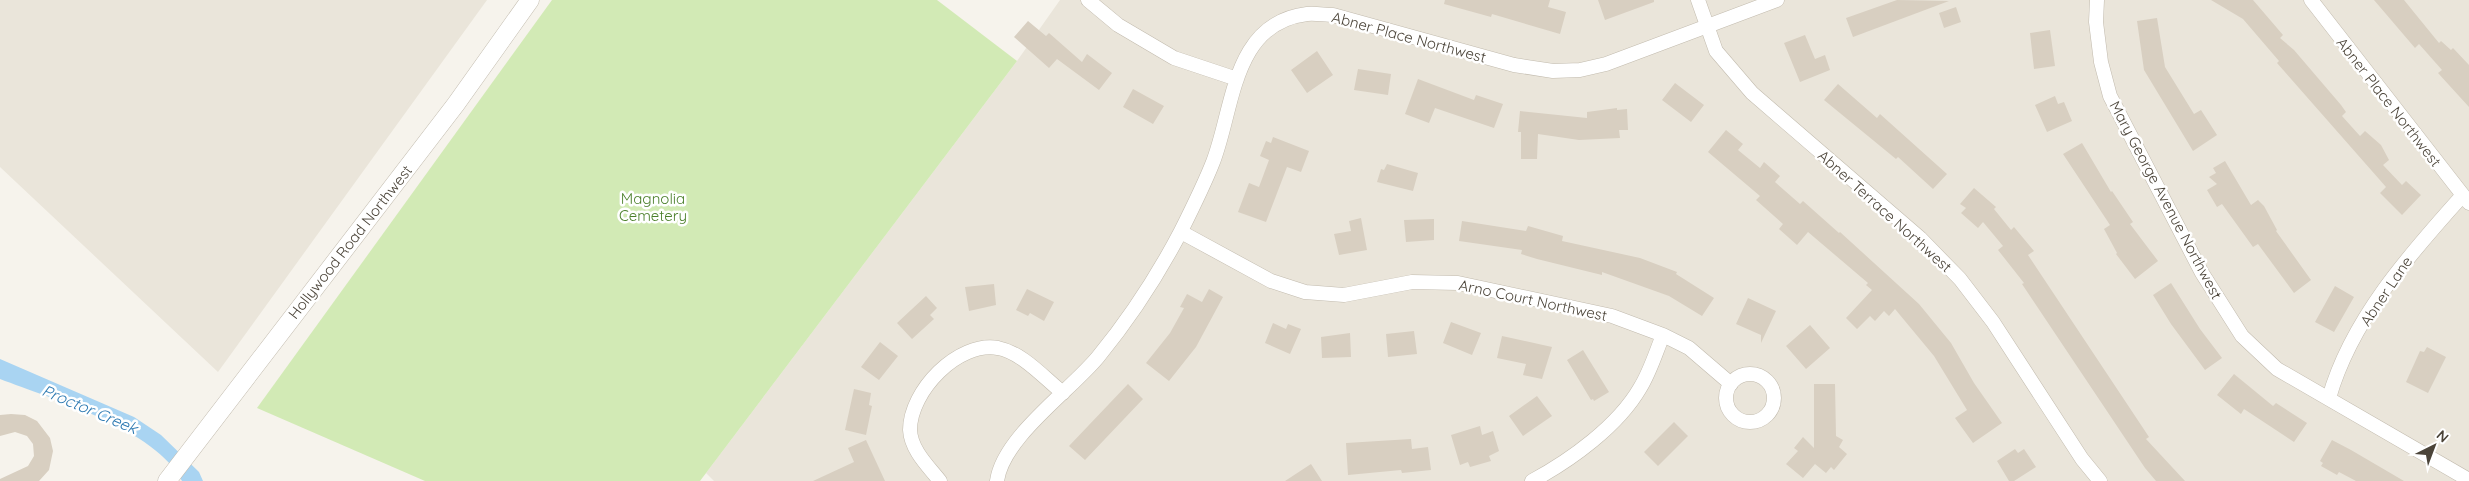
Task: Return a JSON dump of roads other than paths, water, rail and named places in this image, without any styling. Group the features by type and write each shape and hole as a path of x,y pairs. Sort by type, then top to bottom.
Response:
{"street":[{"name":"Hollywood Road Northwest","path":"167,481 456,104 530,0"},
{"path":"1088,0 1118,24 1174,58 1237,79"},
{"name":"Abner Terrace Northwest","path":"1698,0 1716,51 1752,93 1920,238 1960,279 1993,322 2082,460 2100,481"},
{"name":"Abner Place Northwest","path":"997,481 998,473 1018,438 1097,358 1126,321 1181,232 1213,162 1245,55 1261,34 1281,21 1307,14 1333,16 1514,65 1553,71 1580,70 1606,64 1776,0"},
{"name":"Mary George Avenue Northwest","path":"2097,0 2096,22 2101,62 2110,96 2202,273 2242,336 2277,369 2469,480"},
{"name":"Abner Place Northwest","path":"2311,0 2466,200"},
{"name":"Abner Lane","path":"2329,398 2337,370 2398,270 2466,200"},
{"name":"Arno Court Northwest","path":"1181,232 1271,281 1305,292 1344,295 1412,282 1458,283 1612,316 1663,335 1690,348 1731,384"},
{"path":"1532,481 1600,435 1622,415 1641,387 1663,335"},
{"path":"940,481 917,452 910,431 914,406 918,397 952,360 969,350 985,347 999,348 1016,354 1063,393"}],"water":[{"name":"Proctor Creek","path":"0,359 134,417 161,435 199,472 203,481 182,481 169,463 150,446 127,431 74,406 0,379"}],"park label":[{"name":"Magnolia Cemetery","path":"653,206"}]}
